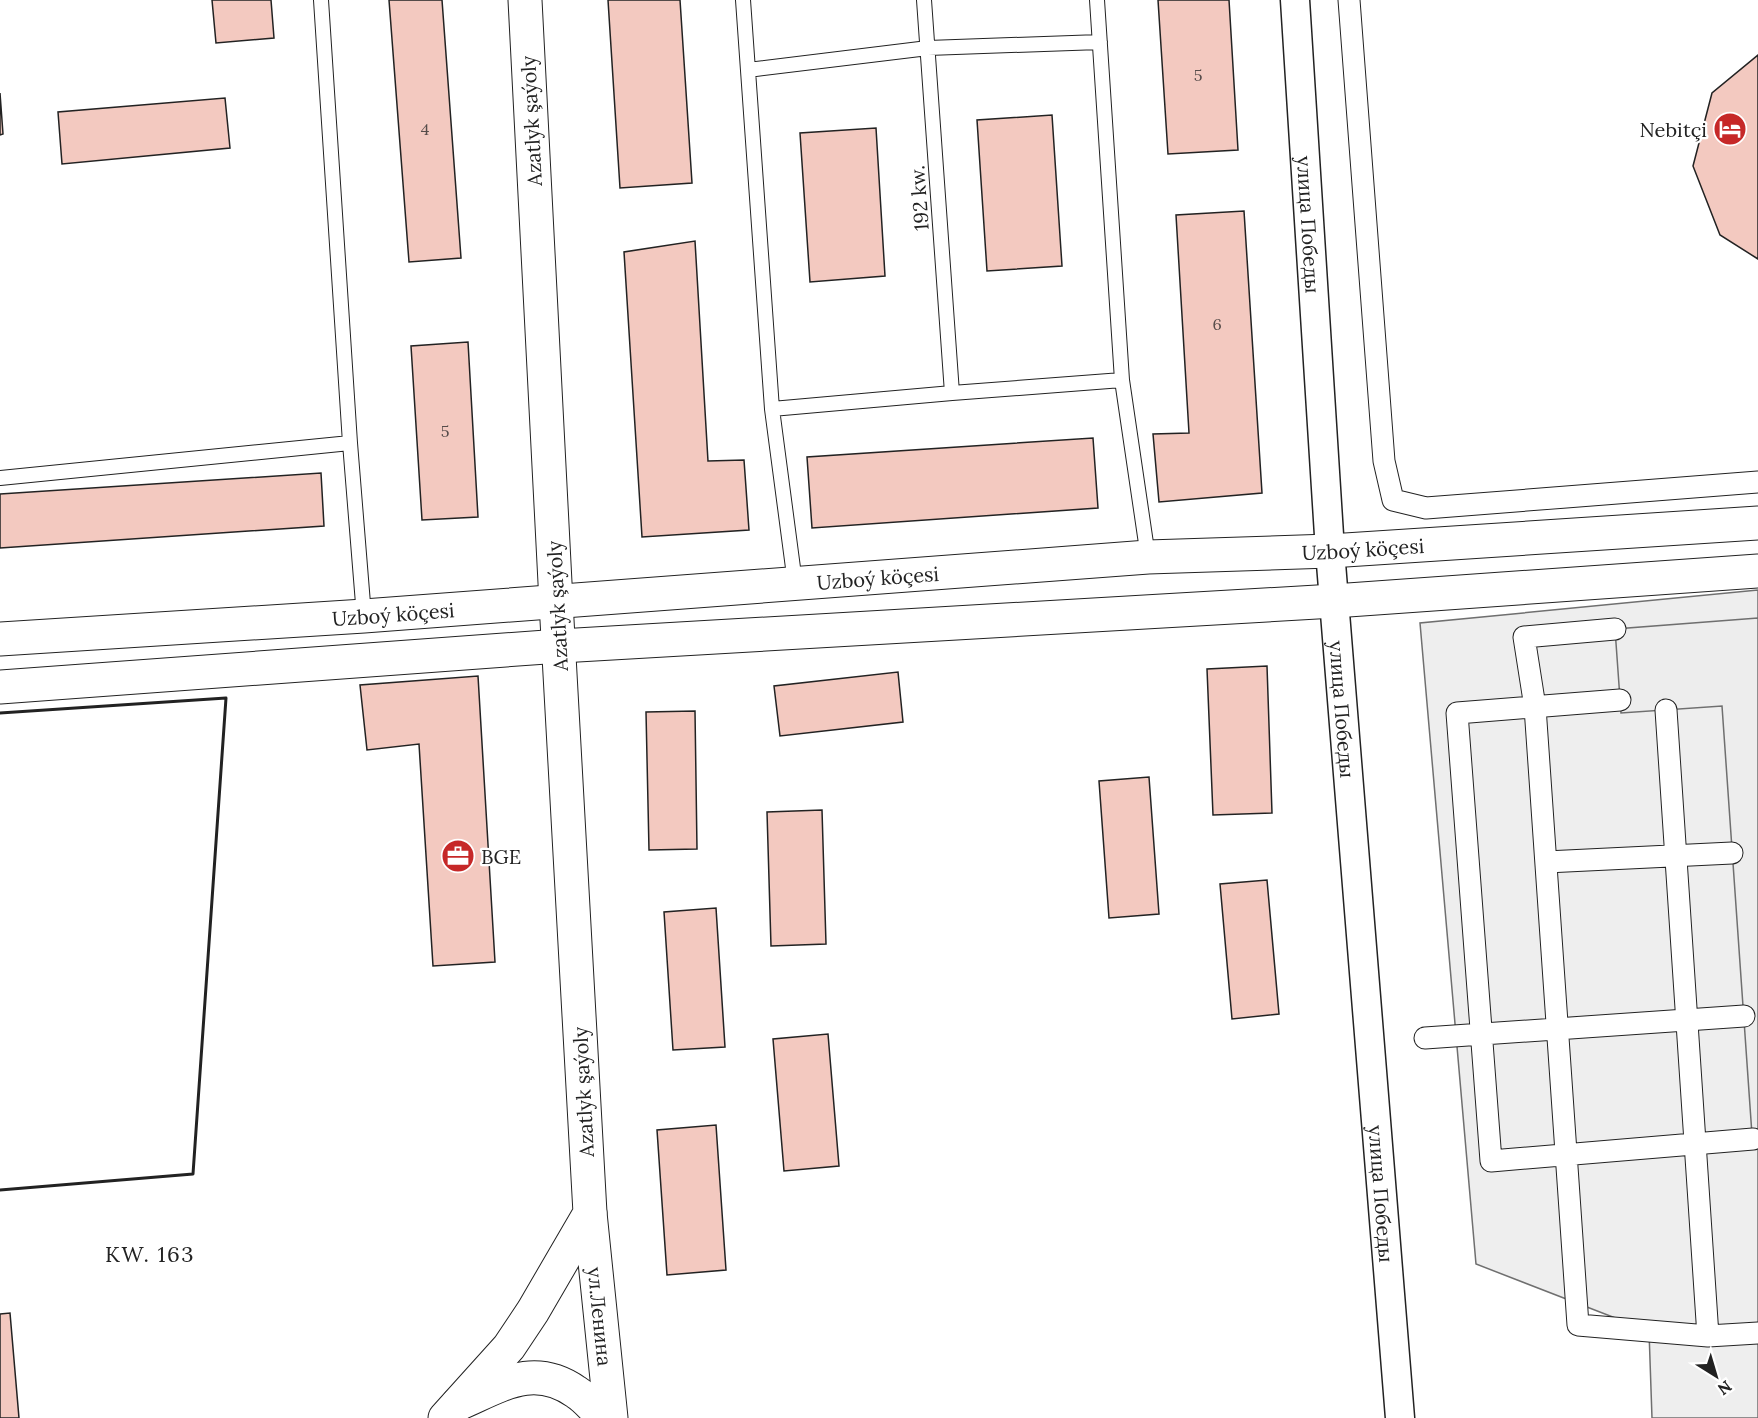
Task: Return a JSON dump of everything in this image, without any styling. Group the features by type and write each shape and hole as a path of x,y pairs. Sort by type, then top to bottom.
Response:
{"street":[{"name":"Azatlyk şaýoly","path":"525,0 590,1213"},
{"name":"улица Победы","path":"1295,0 1330,551 1400,1418"},
{"path":"1349,0 1384,461 1393,500 1426,508 1758,482"},
{"name":"Uzboý köçesi","path":"0,639 364,616 1148,557 1330,551 1758,523"},
{"path":"0,687 560,646 1334,601 1758,571"},
{"path":"1615,629 1524,637 1535,706 1578,1325 1708,1336 1758,1333"},
{"path":"1620,700 1457,713 1491,1161 1753,1139"},
{"path":"1666,710 1708,1336"},
{"path":"1546,862 1732,853"},
{"path":"1425,1038 1744,1017"},
{"path":"451,1411 509,1347 533,1311 590,1213"},
{"name":"ул.Ленина","path":"590,1213 611,1418"},
{"path":"451,1411 518,1378 543,1377 560,1382 578,1393 603,1418"}],"lane":[{"path":"321,0 350,443 364,616"},
{"path":"743,0 772,409 795,583"},
{"name":"192 kw.","path":"924,0 952,393"},
{"path":"1097,0 1122,380 1148,557"},
{"path":"748,70 928,48 1100,42"},
{"path":"772,409 1122,380"},
{"path":"0,478 350,443"}],"shaded area":[{"path":"1758,590 1758,1418 1652,1418 1649,1331 1476,1264 1420,623"},
{"path":"1758,618 1758,1148 1753,1149 1722,706 1621,713 1615,629"}],"building":[{"path":"212,0 271,0 274,38 216,43"},
{"path":"389,0 442,0 461,258 409,262"},
{"path":"608,0 680,0 692,183 620,188"},
{"path":"1158,0 1229,0 1238,150 1168,154"},
{"name":"Nebitçi","path":"1758,55 1758,259 1720,235 1693,166 1712,93"},
{"path":"0,93 3,134 0,135"},
{"path":"225,98 230,148 62,164 58,112"},
{"path":"1052,115 1062,266 987,271 977,120"},
{"path":"876,128 885,276 810,282 800,133"},
{"path":"1244,211 1262,493 1159,502 1153,434 1189,433 1176,215"},
{"path":"695,241 708,461 744,460 749,530 642,537 624,252"},
{"path":"468,342 478,517 422,520 411,346"},
{"path":"1093,438 1098,508 812,528 807,457"},
{"path":"321,473 324,526 0,548 0,494"},
{"path":"1267,666 1272,813 1213,815 1207,669"},
{"path":"898,672 903,722 780,736 774,686"},
{"name":"BGE","path":"478,676 495,962 433,966 419,744 367,750 360,685"},
{"path":"695,711 697,849 649,850 646,712"},
{"path":"1149,777 1159,914 1109,918 1099,781"},
{"path":"822,810 826,944 771,946 767,812"},
{"path":"1267,880 1279,1014 1232,1019 1220,884"},
{"path":"716,908 725,1047 673,1050 664,912"},
{"path":"828,1034 839,1166 784,1171 773,1039"},
{"path":"716,1125 726,1270 667,1275 657,1130"},
{"path":"10,1313 19,1418 0,1418 0,1314"}],"wall":[{"path":"0,713 226,698 193,1174 0,1190"}],"place":[{"name":"Nebitçi","path":"1730,129"},
{"name":"BGE","path":"458,856"}],"district":[{"name":"KW. 163","path":"150,1254"}]}
